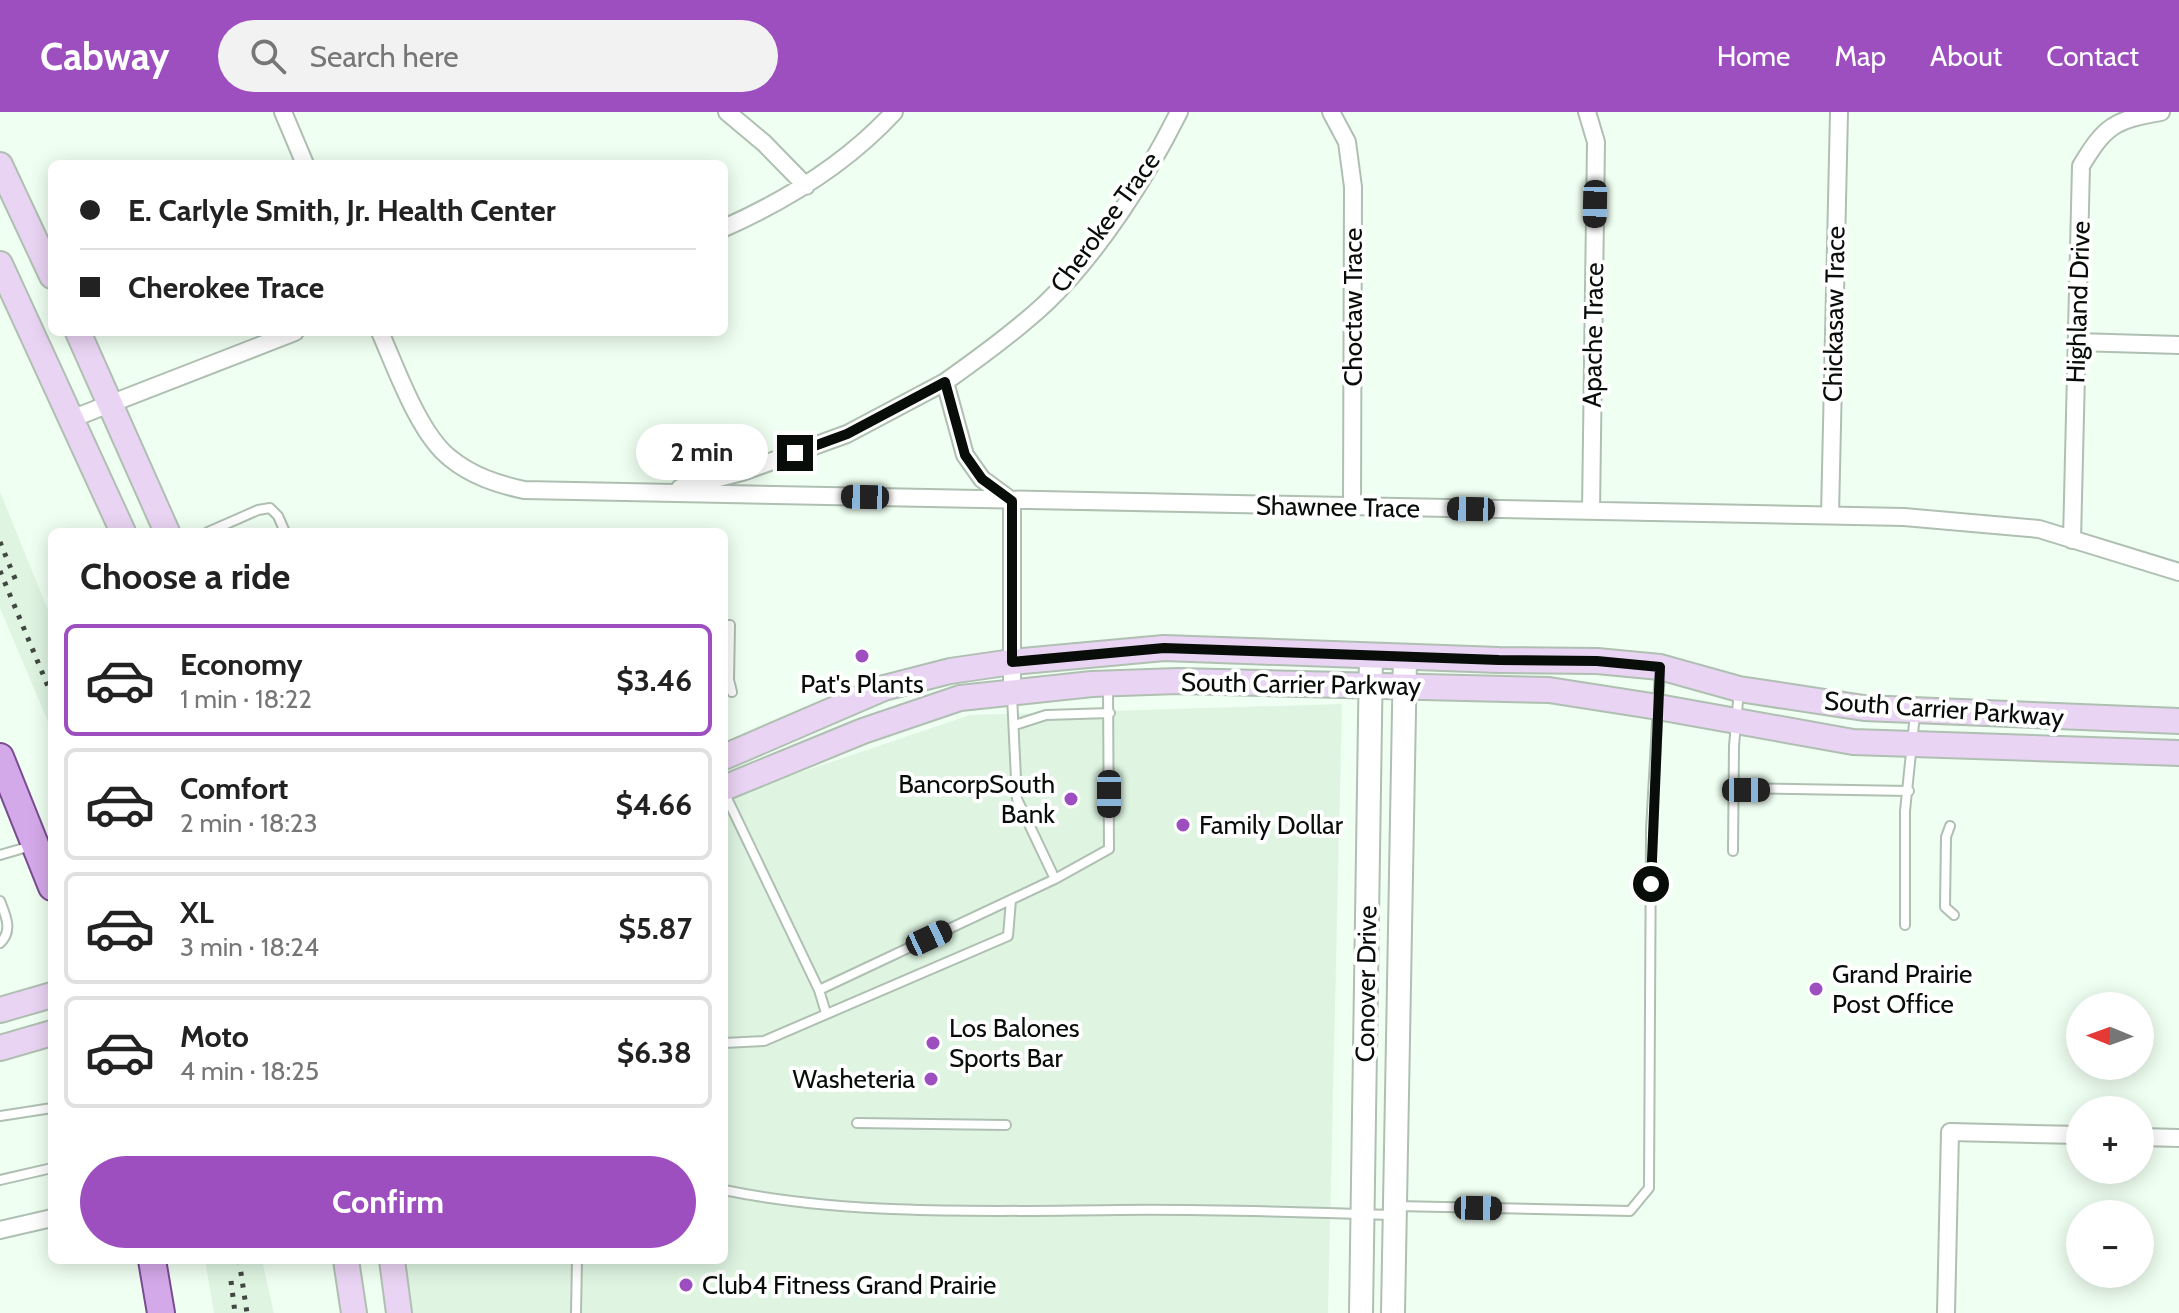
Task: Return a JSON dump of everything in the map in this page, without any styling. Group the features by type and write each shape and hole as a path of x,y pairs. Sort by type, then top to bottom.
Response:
{"main road":[{"path":"1,170 48,268"},
{"path":"0,264 121,528"},
{"path":"80,336 165,528"},
{"name":"South Carrier Parkway","path":"728,755 884,688 950,671 1164,648 1597,661 1660,667 1739,689 1864,708 2179,721"},
{"name":"South Carrier Parkway","path":"728,788 863,731 960,698 1108,684 1178,681 1549,690 1853,742 2179,753"},
{"path":"0,757 48,876"},
{"path":"0,1010 48,996"},
{"path":"0,1048 48,1034"},
{"path":"153,1264 161,1313"},
{"path":"347,1264 354,1313"},
{"path":"393,1264 399,1313"}],"street":[{"path":"283,112 303,160"},
{"path":"727,112 764,143 806,186"},
{"path":"728,226 770,208 806,186 878,129 894,112"},
{"name":"Cherokee Trace","path":"659,493 742,472 847,434 945,382 985,354 1046,302 1081,263 1161,147 1179,112"},
{"name":"Choctaw Trace","path":"1331,112 1347,142 1353,187 1352,507"},
{"name":"Apache Trace","path":"1587,112 1596,142 1591,511"},
{"name":"Chickasaw Trace","path":"1830,515 1839,112"},
{"name":"Highland Drive","path":"2072,540 2081,166 2099,135 2131,117 2161,112"},
{"path":"71,419 285,336"},
{"name":"Shawnee Trace","path":"382,336 421,421 448,457 491,482 524,490 1830,515 1973,521 2039,529 2179,572"},
{"path":"2076,342 2179,345"},
{"path":"945,382 965,455 982,479 1012,501 1012,692"},
{"name":"Conover Drive","path":"1361,1313 1371,655"},
{"name":"Conover Drive","path":"1393,1313 1405,656"},
{"path":"1946,1313 1950,1132 2066,1135"},
{"path":"2154,1137 2179,1138"},
{"path":"0,1230 48,1219"}],"lane":[{"path":"217,528 270,508 283,528"},
{"path":"728,652 732,692"},
{"path":"728,1191 811,1205 1016,1210 1187,1209 1363,1214 1395,1211 1630,1211 1649,1188 1651,830 1660,667"},
{"path":"819,990 1055,879 1109,849 1108,684"},
{"path":"1733,851 1739,689"},
{"path":"1012,692 1017,799 1038,837 1055,879"},
{"path":"1905,925 1905,811 1916,711"},
{"path":"1015,725 1046,715 1110,713"},
{"path":"1733,788 1909,791"},
{"path":"728,798 819,990 826,1013"},
{"path":"1950,826 1946,837 1945,907 1954,915"},
{"path":"0,855 36,844"},
{"path":"728,1043 764,1041 1008,936 1011,900"},
{"path":"0,902 8,932 0,943"},
{"path":"0,1116 48,1109"},
{"path":"857,1123 1006,1125"},
{"path":"0,1180 48,1169"},
{"path":"576,1313 577,1264"}],"shaded area":[{"path":"0,492 48,610 48,722 0,608"},
{"path":"1342,704 1328,1313 412,1313 402,1264 728,1264 728,801 790,776 970,715"},
{"path":"206,1264 263,1264 274,1313 214,1313"}],"railway":[{"path":"0,542 16,581"},
{"path":"0,571 48,686"},
{"path":"240,1264 247,1313"},
{"path":"231,1281 235,1313"}],"place":[{"name":"Pat's Plants","path":"862,656"},
{"name":"BancorpSouth Bank","path":"1071,799"},
{"name":"Family Dollar","path":"1183,825"},
{"name":"Grand Prairie Post Office","path":"1816,989"},
{"name":"Los Balones Sports Bar","path":"933,1043"},
{"name":"Washeteria","path":"931,1079"},
{"name":"Club4 Fitness Grand Prairie","path":"686,1285"}],"route":[{"path":"795,453 847,434 945,382 954,425 965,455 982,479 1012,501 1012,662 1164,648 1597,661 1660,667 1651,884"}]}
